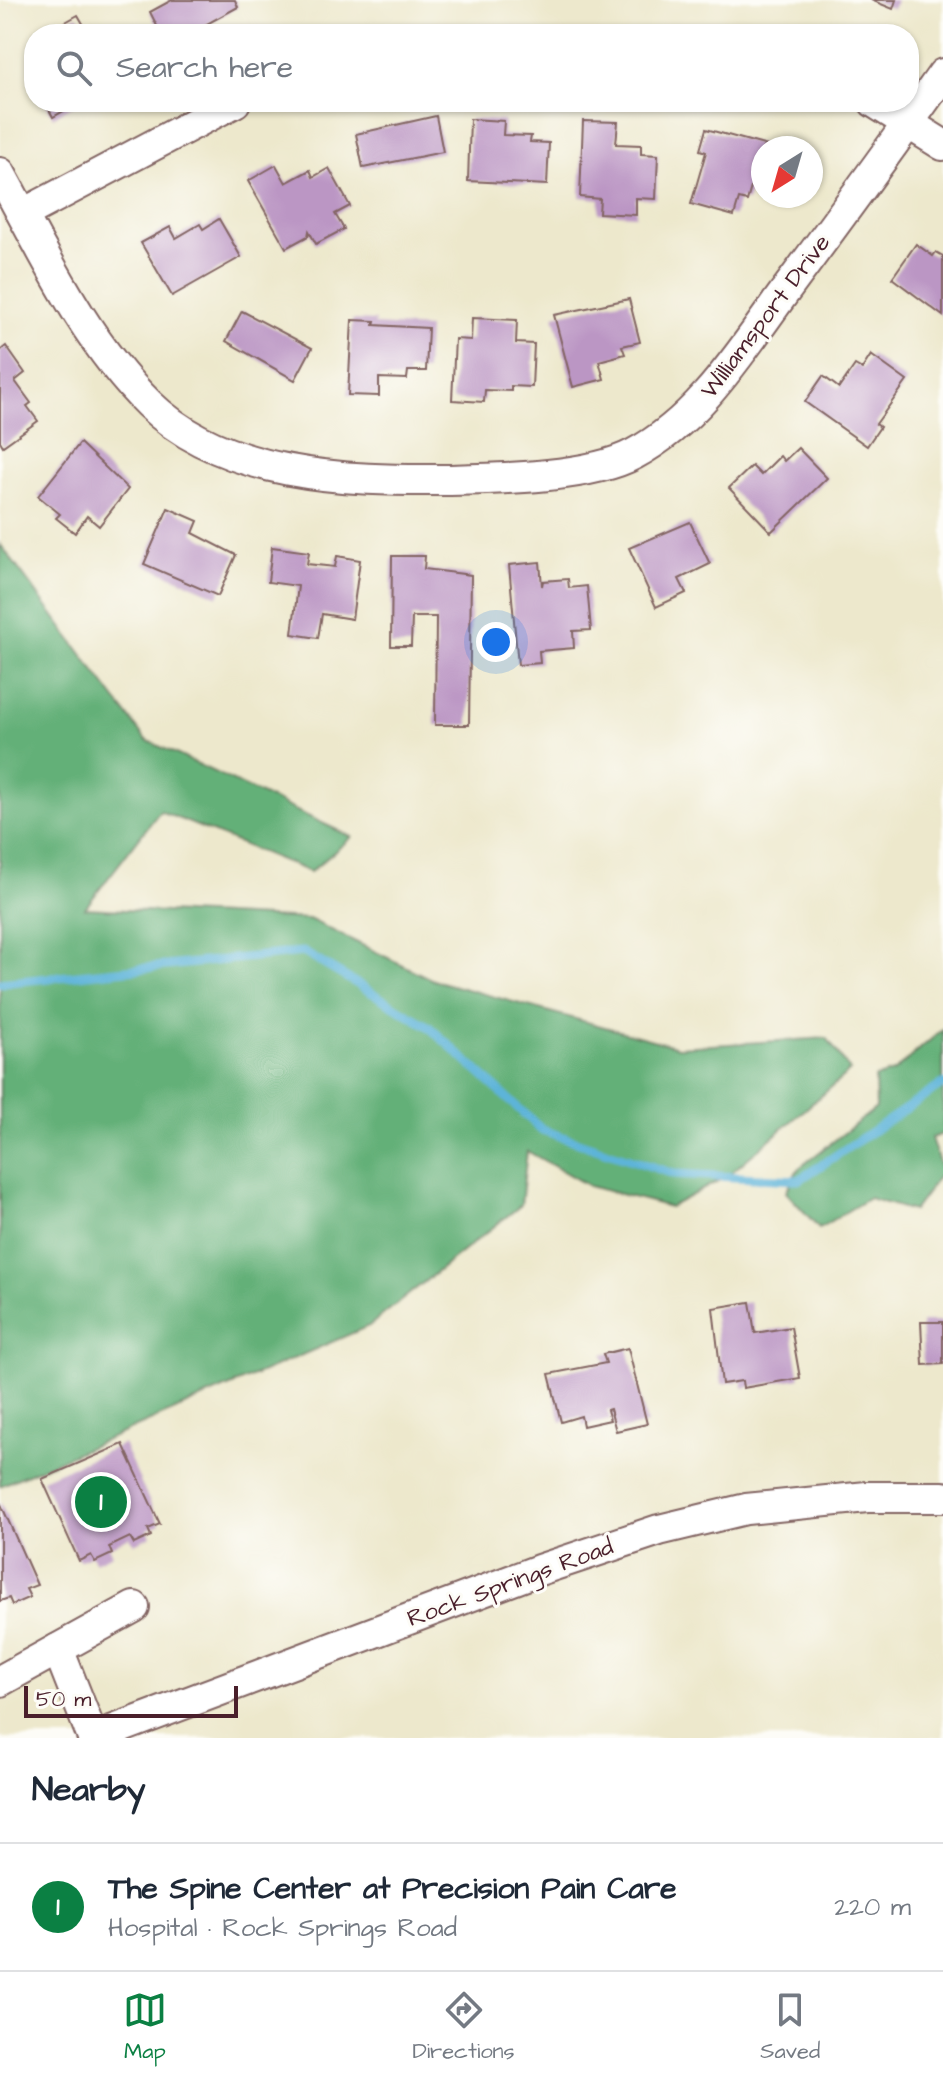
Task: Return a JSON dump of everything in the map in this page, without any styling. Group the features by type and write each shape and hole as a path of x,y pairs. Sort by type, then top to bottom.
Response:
{"street":[{"name":"Williamsport Drive","path":"919,108 943,74"},
{"path":"23,214 216,112"},
{"path":"893,112 943,145"},
{"name":"Williamsport Drive","path":"0,173 92,334 149,403 202,440 269,465 327,476 508,479 574,471 633,455 706,398 916,112"},
{"name":"Rock Springs Road","path":"93,1738 539,1570 659,1530 746,1509 867,1497 943,1497"},
{"path":"0,1681 134,1607"},
{"path":"58,1649 93,1738"}],"green space":[{"path":"0,544 146,740 352,837 310,872 160,811 85,908 309,919 433,980 678,1047 827,1038 850,1071 726,1177 670,1207 589,1186 527,1151 521,1205 369,1326 0,1486"},
{"path":"943,1029 943,1134 931,1138 942,1172 913,1211 869,1198 819,1228 786,1192 798,1169 876,1108 875,1078 893,1072"}],"building":[{"path":"172,0 235,0 238,7 207,24 156,24 150,12"},
{"path":"871,0 896,0 893,9"},
{"path":"78,15 83,24 62,24"},
{"path":"436,116 443,152 363,168 356,134"},
{"path":"470,119 504,121 503,135 531,136 530,142 549,143 547,185 468,181"},
{"path":"583,121 618,122 616,144 641,145 641,154 658,155 656,199 636,198 636,215 599,213 600,199 580,197"},
{"path":"706,129 751,141 751,187 747,201 739,199 734,216 691,204 706,152 700,150"},
{"path":"276,165 286,183 310,170 313,177 329,168 350,206 335,214 344,229 316,244 309,231 308,236 286,248 248,181"},
{"path":"219,219 241,257 172,296 141,243 170,227 176,238 200,224 203,229"},
{"path":"916,244 933,256 936,252 943,256 943,316 892,278"},
{"path":"629,299 640,342 622,346 625,354 599,361 604,379 573,387 554,315"},
{"path":"242,311 312,348 295,380 226,341"},
{"path":"472,318 517,320 516,343 534,344 532,387 511,386 511,391 485,390 484,402 452,400 455,339 471,340"},
{"path":"352,320 375,321 374,325 428,328 426,371 408,371 407,379 379,378 379,396 348,395"},
{"path":"6,346 25,373 15,381 31,403 27,406 38,421 3,446 0,441 0,351"},
{"path":"871,355 907,381 876,424 880,427 867,446 805,402 823,376 839,388 855,365 862,369"},
{"path":"80,443 128,489 99,526 87,516 75,533 56,518 60,514 38,496"},
{"path":"798,448 827,478 771,532 729,488 752,466 761,475 780,456 784,461"},
{"path":"168,508 198,521 193,533 236,555 218,596 144,564"},
{"path":"690,522 710,564 679,579 686,593 656,607 629,548"},
{"path":"272,547 309,552 307,564 335,567 337,556 360,560 352,619 322,614 318,638 292,634 298,586 268,582"},
{"path":"392,556 425,556 424,569 471,575 469,725 435,725 436,617 412,617 411,646 391,646"},
{"path":"540,562 542,586 543,581 568,579 569,588 587,586 591,630 573,631 574,648 539,651 540,663 518,665 509,565"},
{"path":"750,1302 755,1333 791,1327 800,1378 743,1388 742,1381 722,1384 713,1308"},
{"path":"921,1322 943,1322 943,1364 923,1365"},
{"path":"628,1348 647,1424 616,1431 610,1409 607,1410 610,1420 583,1426 581,1416 561,1422 549,1374 606,1363 603,1354"},
{"path":"123,1444 160,1524 148,1529 151,1536 134,1544 130,1537 109,1547 112,1554 95,1562 91,1555 79,1561 42,1479"},
{"path":"0,1502 37,1585 26,1589 30,1597 12,1605 9,1598 0,1601"}],"waterway":[{"path":"0,983 303,952 428,1026 542,1130 674,1174 799,1180 943,1084"}],"place":[{"name":"The Spine Center at Precision Pain Care","path":"101,1502"}]}
